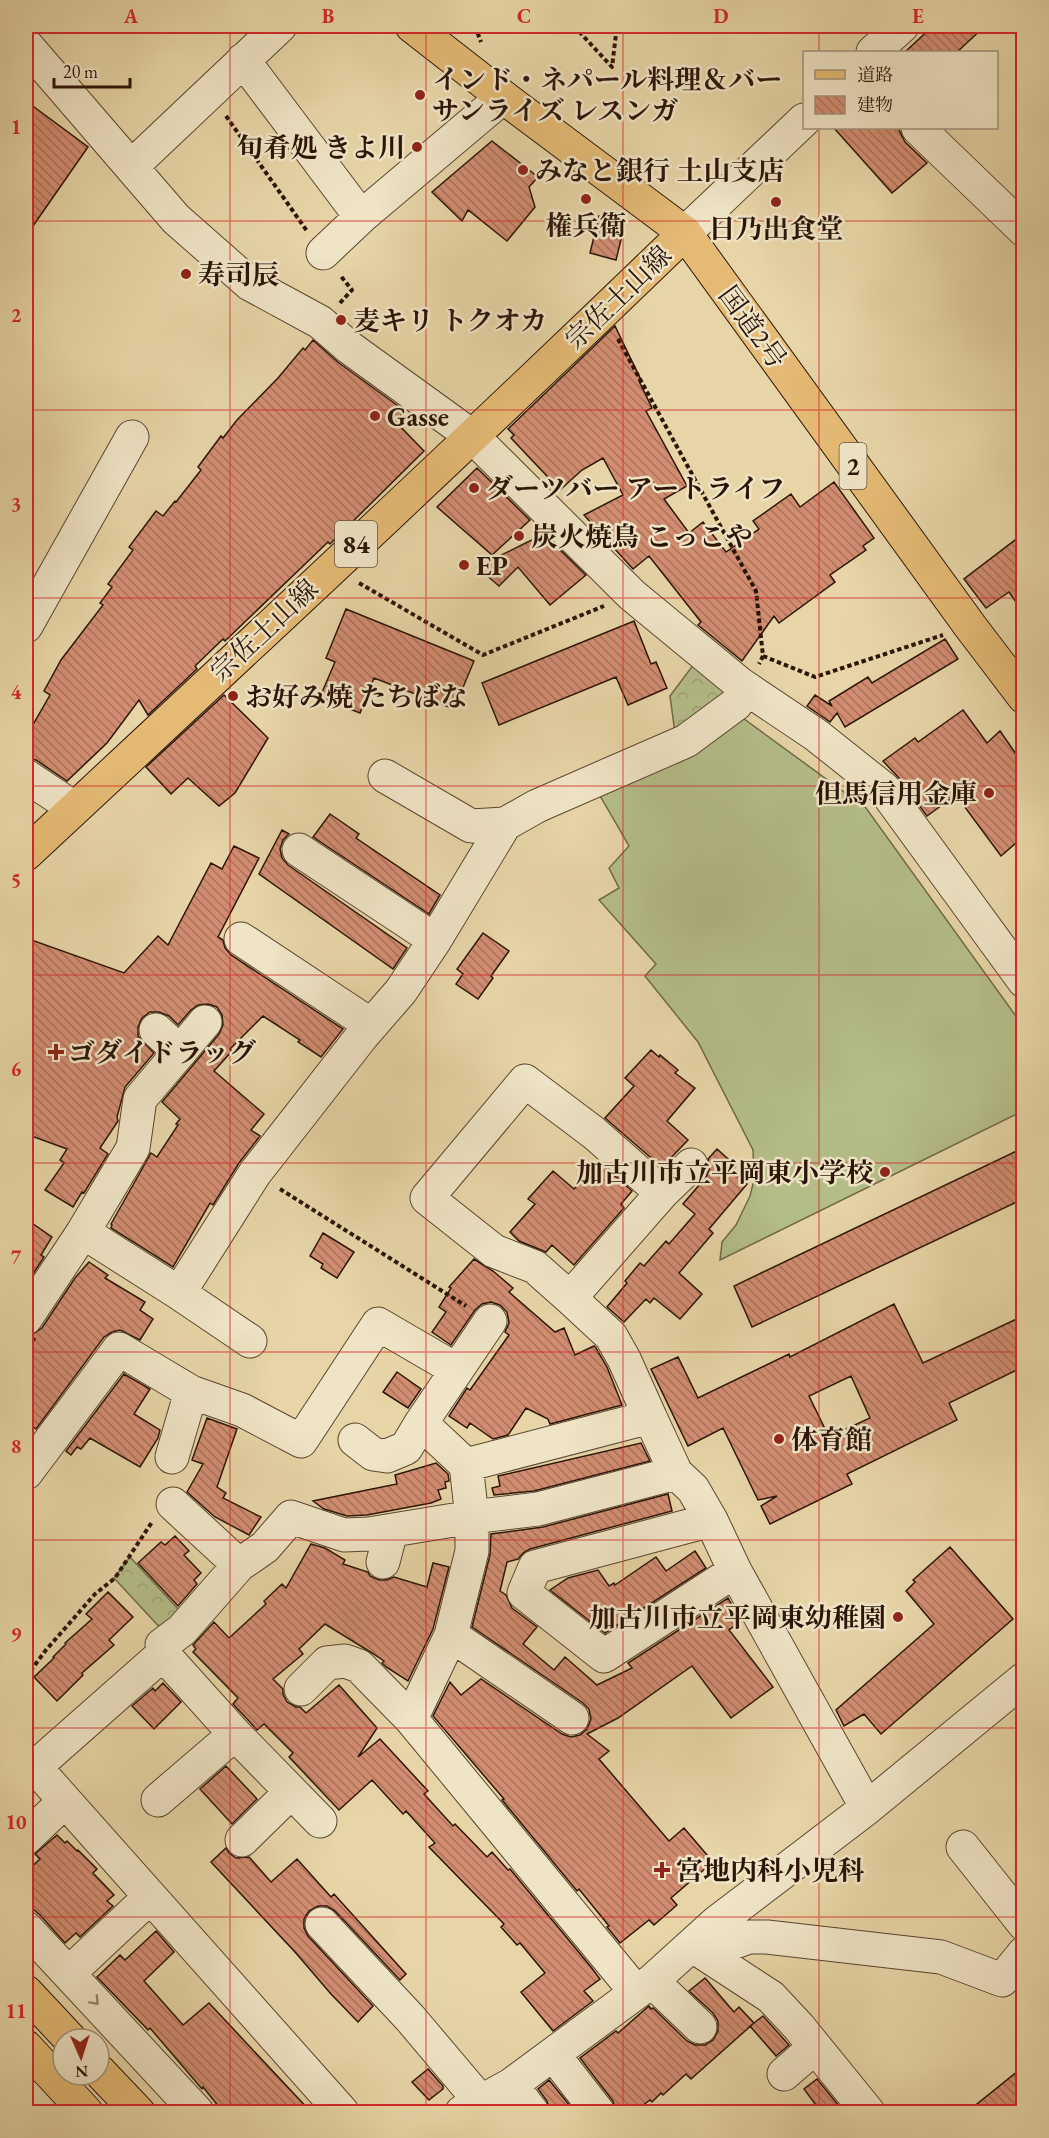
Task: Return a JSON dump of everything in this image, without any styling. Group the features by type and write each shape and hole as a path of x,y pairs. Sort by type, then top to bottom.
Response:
{"main road":[{"name":"国道2号","path":"412,26 685,233 970,626 1021,687"},
{"name":"宗佐土山線","path":"26,854 473,437 685,233"},
{"path":"26,1992 58,2027"},
{"path":"26,2047 86,2112"},
{"path":"111,2084 138,2112"}],"street":[{"path":"132,166 280,26"},
{"path":"874,51 902,26"},
{"path":"26,45 176,219 250,284 320,322 350,348 473,437 633,595 746,689 816,735 884,789 1017,959"},
{"path":"243,60 361,217"},
{"path":"323,253 361,217 503,97"},
{"path":"685,233 803,121"},
{"path":"919,129 1023,230"},
{"path":"26,626 132,437"},
{"path":"385,776 471,826 505,824 537,806 686,741 736,704 746,689"},
{"path":"26,776 74,808"},
{"path":"179,1293 255,1173 371,1025 401,991 435,940 505,824"},
{"path":"299,850 435,940"},
{"path":"241,939 371,1025"},
{"path":"26,1318 83,1232 133,1148 140,1098 205,1022"},
{"path":"156,1030 180,1052"},
{"path":"662,1193 594,1133 525,1081 427,1198 494,1251 535,1267 611,1336 624,1359 676,1473 693,1489 711,1520 735,1571 867,1808"},
{"path":"570,1298 662,1193 691,1165"},
{"path":"83,1232 250,1341"},
{"path":"355,1440 374,1454 387,1456 406,1448 490,1321"},
{"path":"26,1473 119,1349 191,1392 242,1410 302,1441 378,1324 456,1370"},
{"path":"172,1457 191,1392"},
{"path":"466,1465 650,1418"},
{"path":"411,1719 451,1635 472,1551 472,1517 466,1465 421,1423"},
{"path":"320,1821 235,1734 163,1654 162,1645 182,1630 239,1565 265,1546 291,1517 344,1535 391,1531 472,1517 538,1509 676,1473"},
{"path":"173,1504 239,1565"},
{"path":"711,1520 535,1567 524,1593 604,1656 735,1571"},
{"path":"383,1562 391,1531"},
{"path":"451,1635 572,1718"},
{"path":"163,1654 34,1767 342,2112"},
{"path":"301,1689 327,1663 345,1661 359,1666 411,1719 644,1986 700,2027"},
{"path":"322,1924 410,2018 472,2107 511,2085 644,1986 716,1923 1018,1694"},
{"path":"158,1800 235,1734"},
{"path":"242,1840 291,1792"},
{"path":"26,1838 65,1802"},
{"path":"963,1847 1023,1924"},
{"path":"69,1973 150,1897"},
{"path":"26,1928 197,2112"},
{"path":"692,1945 718,1948 749,1937 767,1937 941,1957 1002,1980 1023,1953"},
{"path":"692,1945 771,1997 868,2112"},
{"path":"784,2074 815,2047"},
{"path":"553,2054 598,2112"},
{"path":"511,2085 532,2112"}],"path":[{"path":"574,26 612,67 617,26"},
{"path":"209,91 281,197 352,290 320,322"},
{"path":"603,312 756,591 763,656 815,677 970,626"},
{"path":"332,567 483,655 633,595"},
{"path":"255,1173 490,1321"},
{"path":"26,1677 46,1650 95,1594 115,1578 150,1524 173,1504"}],"green space":[{"path":"694,664 731,697 675,733 670,696"},
{"path":"740,716 866,808 1023,1026 1023,1111 720,1260 722,1242 736,1225 750,1196 754,1180 753,1150 698,1042 645,976 656,964 599,900 619,888 609,868 629,846 599,794"},
{"path":"130,1557 181,1612 163,1631 114,1578"}],"building":[{"path":"933,26 985,26 958,51 906,51"},
{"path":"26,101 88,147 26,236"},
{"path":"835,129 898,129 905,142 927,163 892,193"},
{"path":"492,141 538,177 529,187 535,207 507,241 468,210 462,221 432,192"},
{"path":"599,216 625,223 616,260 590,253"},
{"path":"615,326 652,408 646,411 687,486 664,499 689,533 703,522 726,552 759,529 753,521 791,494 800,507 834,482 874,538 863,546 866,550 830,575 835,582 779,623 774,616 742,661 698,625 701,622 649,556 633,569 584,515 623,495 603,458 582,470 560,490 511,438 514,435 508,429"},
{"path":"313,340 339,363 405,411 395,421 424,451 330,544 328,542 225,641 223,639 195,666 197,669 148,715 139,700 107,743 67,781 36,760 26,758 26,737 50,695 44,691 61,660 103,605 100,603 112,587 108,584 133,550 129,547 156,511 163,516 176,502 201,470 198,467 221,436 223,438 303,348 305,350"},
{"path":"477,468 530,520 492,555 437,507"},
{"path":"544,534 586,575 550,605 518,567 499,586 477,567"},
{"path":"1023,534 1023,612 1009,592 986,608 964,579"},
{"path":"346,609 474,661 454,709 374,678 360,713 320,697 335,662 326,658"},
{"path":"634,621 651,664 656,662 667,688 628,705 616,677 499,725 482,683"},
{"path":"945,639 958,659 845,727 837,713 830,722 807,706 815,695 832,706 829,701 868,677 872,683"},
{"path":"224,695 268,738 235,793 219,806 188,778 171,794 146,767"},
{"path":"963,710 987,743 1000,731 1023,764 1023,837 1001,856 956,795 927,816 899,778 883,761 915,738 918,742"},
{"path":"330,814 359,834 356,838 440,895 429,914 313,837"},
{"path":"282,830 289,834 283,840 280,849 282,858 288,865 407,948 393,969 259,874"},
{"path":"234,846 259,858 218,937 223,940 225,948 231,955 343,1029 321,1057 263,1016 230,1049 232,1051 214,1071 264,1114 251,1130 260,1136 239,1163 213,1205 210,1203 173,1267 111,1228 111,1224 151,1153 157,1157 178,1125 176,1124 180,1119 162,1102 219,1034 223,1025 222,1015 217,1007 208,1004 198,1005 178,1025 169,1016 159,1012 150,1012 142,1018 138,1027 138,1036 154,1053 125,1087 118,1121 100,1148 108,1154 73,1207 45,1190 64,1163 60,1160 67,1149 26,1134 26,938 124,973 158,936 168,945 211,863 222,869"},
{"path":"483,933 509,951 478,999 456,984 463,974 457,969"},
{"path":"651,1050 678,1070 675,1073 695,1088 667,1121 688,1140 663,1166 605,1118 634,1086 625,1078"},
{"path":"1023,1148 1023,1199 752,1327 734,1286"},
{"path":"717,1149 736,1166 732,1171 747,1184 709,1229 713,1233 679,1273 702,1294 680,1319 654,1298 650,1303 646,1299 624,1322 607,1307 640,1263 644,1266 666,1241 669,1244 695,1214 683,1204 706,1177 709,1170 708,1159"},
{"path":"599,1162 632,1191 621,1204 624,1208 574,1265 552,1245 546,1252 519,1241 510,1232 535,1204 528,1199 553,1171 574,1189"},
{"path":"26,1219 52,1237 41,1255 44,1257 29,1280 26,1278"},
{"path":"323,1233 354,1252 337,1278 321,1268 323,1264 310,1256"},
{"path":"474,1259 513,1288 509,1292 555,1332 564,1328 575,1355 594,1346 607,1367 622,1405 550,1424 548,1419 526,1408 508,1435 493,1439 470,1423 467,1428 449,1416 467,1388 470,1390 509,1335 505,1332 509,1323 507,1312 500,1305 491,1302 482,1304 475,1310 451,1345 432,1332 446,1312 439,1307 451,1288 449,1287"},
{"path":"89,1262 108,1275 105,1278 145,1302 140,1310 153,1319 140,1340 120,1330 104,1337 36,1429 26,1421 26,1353 35,1339 30,1336 42,1328 75,1278"},
{"path":"894,1304 923,1363 1023,1316 1023,1367 949,1403 957,1420 847,1474 852,1484 770,1524 761,1506 777,1496 758,1500 723,1428 688,1446 651,1369 678,1357 698,1398 789,1354 790,1357","holes":["851,1376 870,1418 829,1437 809,1396"]},
{"path":"397,1372 421,1389 408,1408 383,1392"},
{"path":"124,1374 150,1389 134,1414 160,1430 158,1438 140,1467 90,1438 81,1449 77,1447 71,1455 66,1451"},
{"path":"207,1418 237,1429 217,1487 226,1493 223,1498 261,1517 249,1535 215,1517 187,1492 203,1464 192,1460"},
{"path":"641,1443 650,1461 534,1491 494,1495 492,1488 500,1486 498,1476"},
{"path":"436,1463 448,1474 449,1481 445,1482 446,1488 438,1490 441,1499 431,1503 367,1515 347,1516 324,1509 313,1501 397,1484 395,1475"},
{"path":"668,1494 672,1511 530,1549 518,1559 507,1562 500,1591 506,1595 512,1608 537,1627 523,1644 554,1670 565,1657 597,1685 632,1668 628,1663 728,1598 741,1621 729,1630 773,1687 731,1718 692,1666 618,1718 587,1734 609,1751 599,1759 669,1841 684,1828 713,1862 671,1898 677,1905 654,1925 649,1920 620,1943 579,1889 577,1891 502,1800 504,1799 433,1716 450,1682 461,1695 481,1679 562,1734 571,1737 580,1735 587,1729 591,1719 589,1709 583,1703 472,1627 490,1555 491,1534 543,1527"},
{"path":"175,1536 189,1551 184,1555 201,1573 194,1580 197,1584 178,1606 138,1563 161,1542 165,1545"},
{"path":"311,1544 325,1548 345,1560 343,1564 368,1572 370,1576 379,1580 394,1577 427,1587 433,1563 449,1567 433,1629 408,1681 386,1667 382,1663 384,1661 325,1624 299,1649 303,1654 273,1679 283,1689 287,1702 300,1707 306,1713 339,1685 377,1728 358,1757 380,1739 428,1791 424,1794 453,1826 455,1824 487,1857 492,1852 508,1870 510,1869 591,1967 600,1979 584,1991 593,2001 553,2031 521,1992 545,1973 520,1943 517,1945 501,1927 504,1924 429,1847 435,1843 406,1811 403,1814 372,1780 339,1810 289,1757 293,1753 264,1724 257,1730 233,1704 238,1698 193,1652 196,1649 193,1645 214,1622 229,1638 266,1604 264,1601 282,1584 286,1588"},
{"path":"950,1547 1013,1619 881,1734 864,1714 844,1726 836,1710 934,1624 906,1591 915,1582 913,1580"},
{"path":"695,1551 706,1568 605,1633 550,1590 568,1578 598,1570 609,1586 614,1583 615,1585 656,1557 666,1571"},
{"path":"108,1592 133,1617 109,1640 114,1645 82,1673 83,1675 57,1701 34,1677 54,1658 65,1643 92,1619 86,1614"},
{"path":"163,1683 181,1702 154,1729 132,1706 153,1688 155,1691"},
{"path":"226,1766 257,1799 232,1824 200,1789"},
{"path":"57,1835 65,1843 67,1841 78,1850 97,1869 93,1873 114,1895 107,1901 113,1906 80,1937 76,1933 65,1943 26,1903 26,1872 40,1859 35,1854"},
{"path":"226,1848 236,1858 249,1857 271,1882 297,1859 331,1897 334,1894 406,1974 400,1980 335,1911 327,1906 318,1906 309,1911 304,1919 304,1928 308,1936 373,2006 358,2022 211,1862"},
{"path":"156,1931 174,1952 144,1981 183,2025 209,2003 311,2112 223,2112 150,2028 148,2030 97,1977 120,1955 125,1960"},
{"path":"705,1978 734,2012 739,2007 754,2023 691,2079 686,2074 663,2095 661,2093 652,2102 650,2100 634,2112 616,2112 613,2101 580,2058 616,2031 618,2033 649,2006 687,2041 695,2045 705,2045 713,2040 718,2031 718,2021 713,2013 689,1991"},
{"path":"763,2016 789,2045 776,2056 750,2026"},
{"path":"1023,2067 1023,2103 1012,2112 967,2112"},
{"path":"428,2069 443,2086 443,2089 429,2100 412,2082"},
{"path":"817,2079 844,2112 821,2112 804,2089"},
{"path":"549,2080 575,2112 550,2112 547,2101 538,2089"}],"place":[{"name":"インド・ネパール料理＆バー サンライズ レスンガ","path":"420,95"},
{"name":"旬肴処 きよ川","path":"417,147"},
{"name":"みなと銀行 土山支店","path":"523,170"},
{"name":"権兵衛","path":"586,199"},
{"name":"日乃出食堂","path":"776,202"},
{"name":"寿司辰","path":"186,274"},
{"name":"麦キリ トクオカ","path":"341,320"},
{"name":"Gasse","path":"375,416"},
{"name":"ダーツバー アートライフ","path":"474,488"},
{"name":"炭火焼鳥 こっこや","path":"519,536"},
{"name":"EP","path":"464,565"},
{"name":"お好み焼 たちばな","path":"233,696"},
{"name":"但馬信用金庫","path":"989,793"},
{"name":"ゴダイドラッグ","path":"56,1052"},
{"name":"加古川市立平岡東小学校","path":"885,1172"},
{"name":"体育館","path":"779,1439"},
{"name":"加古川市立平岡東幼稚園","path":"898,1617"},
{"name":"宮地内科小児科","path":"662,1870"}]}
